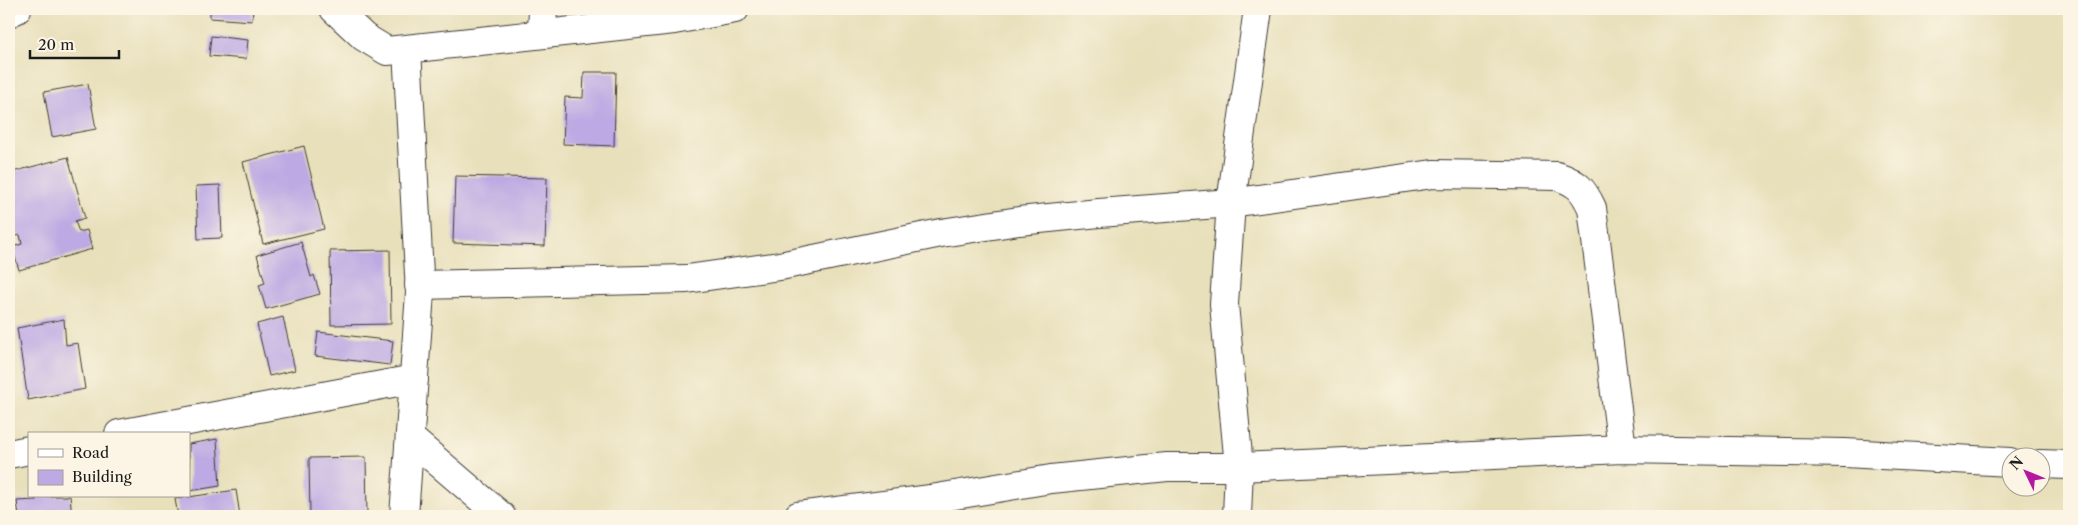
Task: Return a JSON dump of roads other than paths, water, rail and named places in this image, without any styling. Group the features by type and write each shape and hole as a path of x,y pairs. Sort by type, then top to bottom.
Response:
{"street":[{"path":"9,13 17,9"},
{"path":"334,9 364,37 387,51 543,22 674,20 735,9"},
{"path":"1237,516 1239,467 1224,304 1231,203 1258,9"},
{"path":"404,516 419,285 407,48"},
{"path":"419,285 687,279 780,266 941,233 1019,221 1231,203 1433,174 1557,176 1572,181 1584,191 1592,208 1622,449"},
{"path":"130,432 414,379"},
{"path":"410,438 501,516"},
{"path":"798,516 931,499 1051,479 1167,467 1239,467 1622,449 1845,453 2000,461"},
{"path":"9,454 28,450"},
{"path":"2050,464 2069,465"}]}
